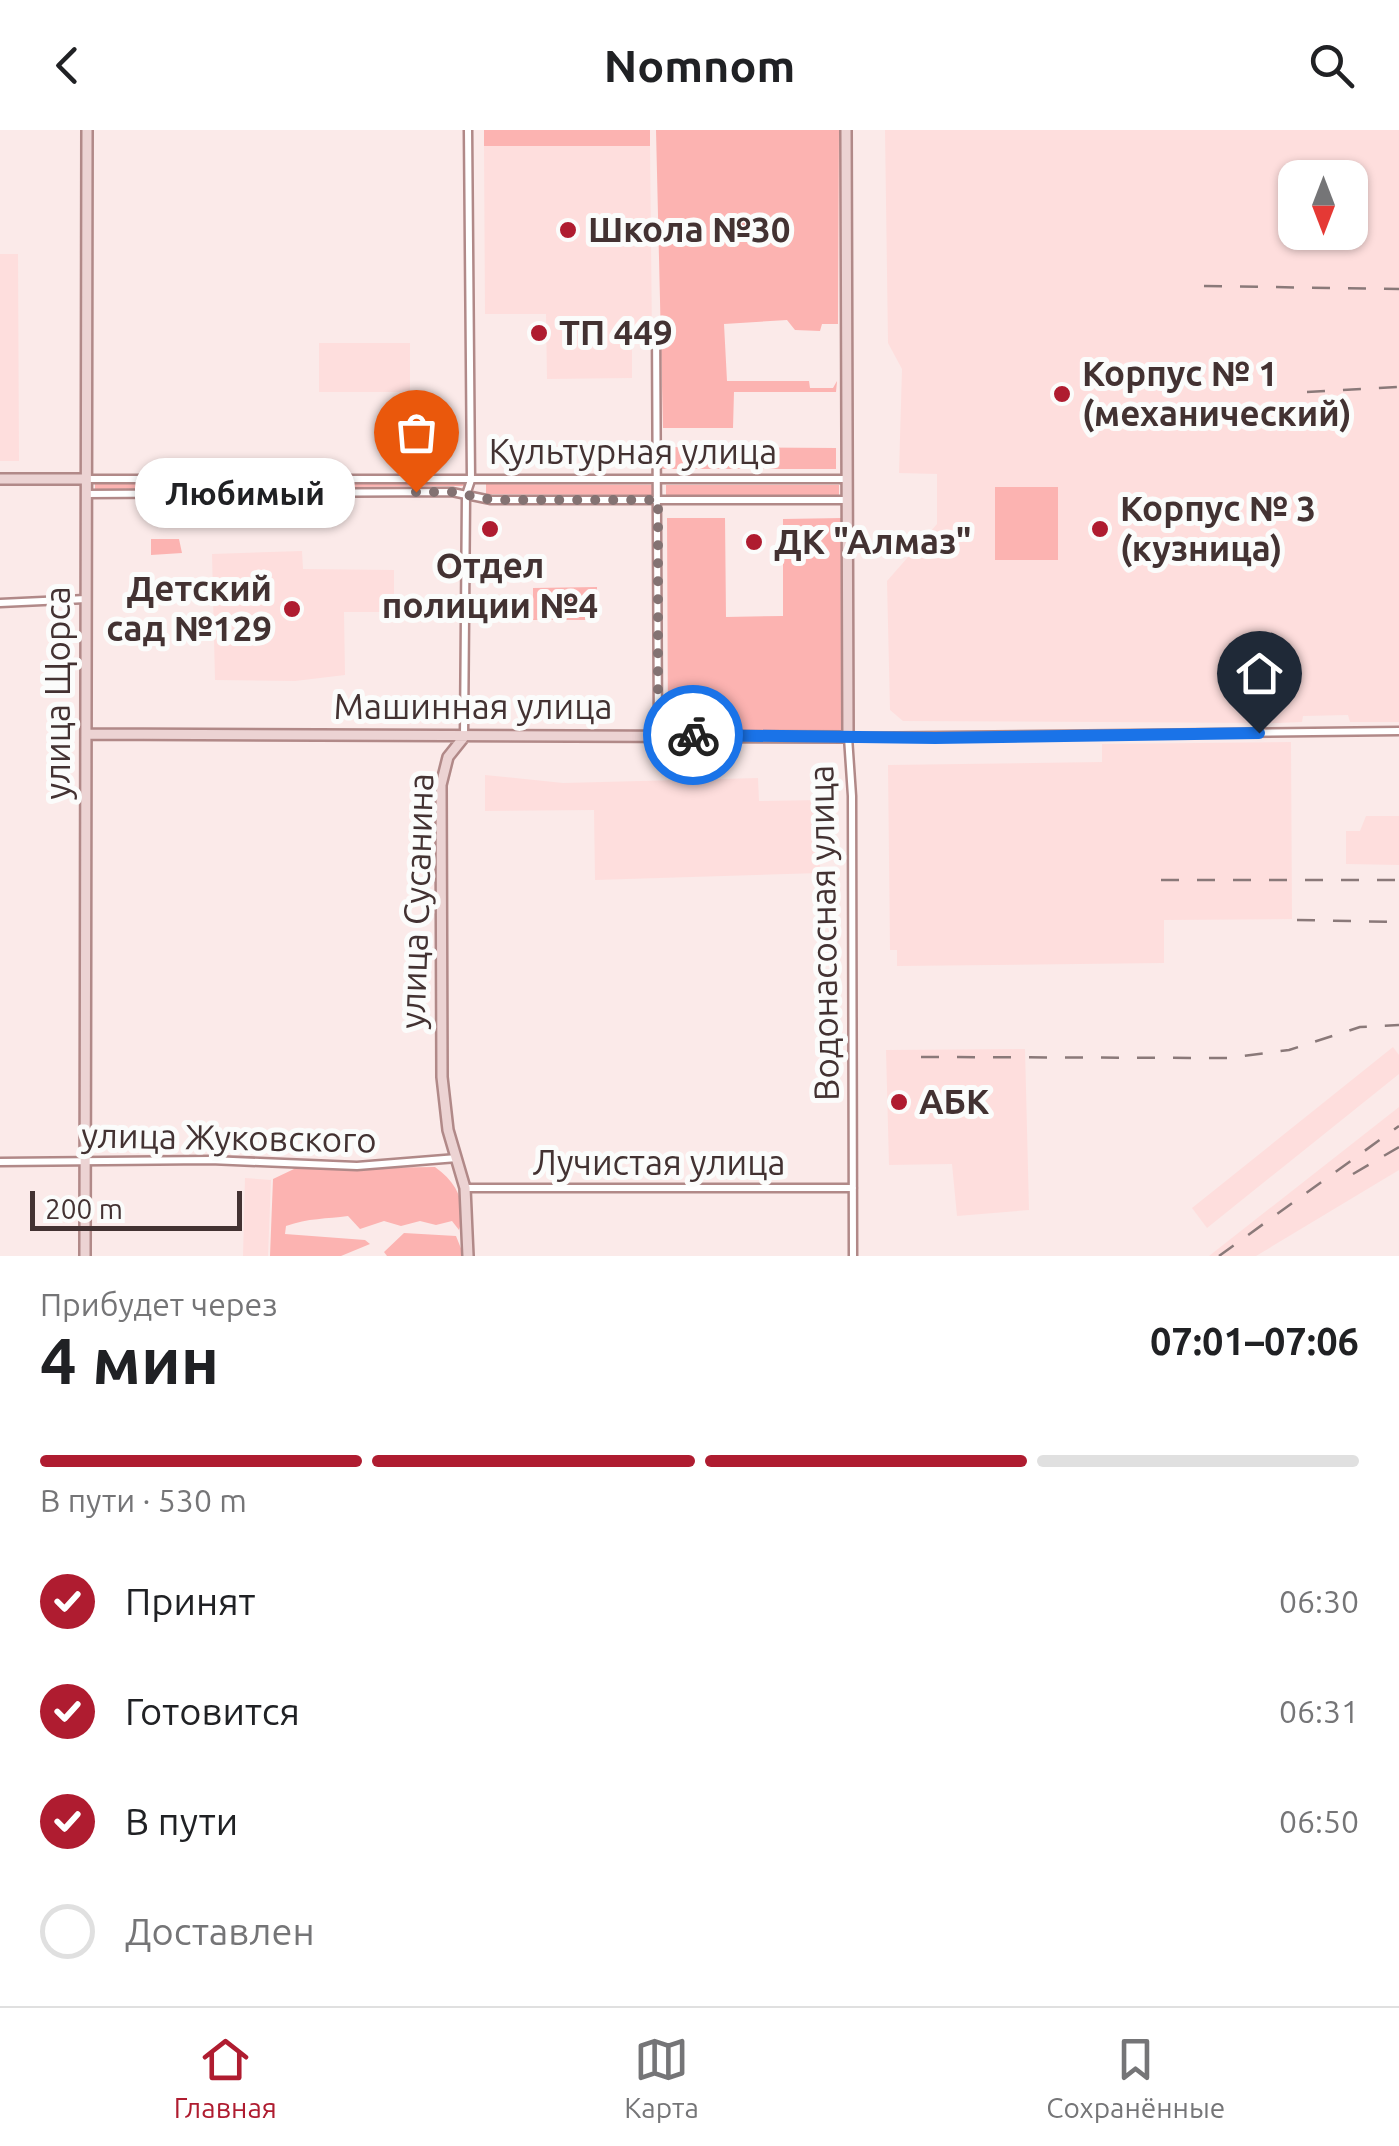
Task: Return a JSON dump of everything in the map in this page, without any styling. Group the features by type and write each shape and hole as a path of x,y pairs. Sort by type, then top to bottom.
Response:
{"street":[{"name":"улица Щорса","path":"86,1256 87,130"},
{"name":"улица Сусанина","path":"468,130 470,480 466,494 464,737 448,757 441,785 442,1077 465,1188 468,1256"},
{"name":"Водонасосная улица","path":"846,130 853,1256"},
{"path":"656,324 658,734"},
{"name":"Культурная улица","path":"0,479 847,479"},
{"name":"Культурная улица","path":"86,494 847,500"},
{"path":"0,603 86,598"},
{"name":"Машинная улица","path":"86,734 848,737 1399,731"},
{"name":"улица Жуковского","path":"0,1162 210,1160 358,1166 457,1158"},
{"name":"Лучистая улица","path":"465,1188 854,1188"}],"shaded area":[{"path":"484,130 650,130 650,146 484,146"},
{"path":"656,130 839,130 838,324 822,324 820,331 795,330 787,320 724,324 727,381 809,381 810,388 833,388 837,381 836,392 734,392 733,428 663,428"},
{"path":"885,130 1399,130 1399,722 1350,722 1348,715 1303,716 1302,722 1277,723 903,721 890,710 887,581 937,524 937,474 899,473 902,369 888,343"},
{"name":"Школа №30","path":"484,146 650,146 652,337 632,338 632,378 547,379 546,314 485,314"},
{"path":"0,254 18,254 19,461 0,461"},
{"path":"319,343 410,343 410,392 319,392"},
{"path":"663,447 836,448 836,469 662,469"},
{"path":"95,482 462,482 466,486 95,489"},
{"path":"486,484 652,485 652,495 486,494"},
{"path":"666,485 839,485 839,495 666,495"},
{"path":"995,487 1058,487 1058,560 995,560"},
{"path":"667,518 725,518 726,617 783,616 783,519 842,518 842,730 668,730"},
{"path":"151,539 179,539 182,553 151,555"},
{"path":"302,551 303,569 394,570 394,612 344,612 345,675 295,681 215,680 212,554"},
{"path":"597,587 597,620 533,620 533,588"},
{"path":"1291,742 1292,919 1164,920 1164,963 897,966 897,950 890,950 888,765 1102,762 1102,744"},
{"path":"485,775 563,783 758,778 759,801 821,800 820,873 595,880 594,810 485,811"},
{"path":"1366,816 1399,816 1399,865 1346,864 1346,831 1360,831"},
{"path":"1393,1047 1399,1055 1399,1074 1207,1228 1192,1208"},
{"path":"1025,1049 1029,1210 957,1216 952,1164 889,1165 886,1050"},
{"path":"1399,1107 1399,1170 1256,1256 1209,1256"},
{"path":"435,1167 459,1196 459,1230 452,1221 436,1225 420,1221 401,1226 384,1221 360,1229 348,1216 310,1220 286,1226 285,1234 365,1240 370,1244 341,1256 270,1256 273,1179 294,1169"},
{"path":"245,1178 271,1180 268,1256 243,1256"},
{"path":"404,1233 456,1236 464,1256 387,1256 384,1252"}],"railway":[{"path":"1204,286 1399,289"},
{"path":"1307,392 1399,387"},
{"path":"1161,880 1399,880"},
{"path":"1297,920 1399,922"},
{"path":"921,1057 1228,1058 1289,1050 1360,1027 1399,1025"},
{"path":"1219,1256 1399,1126"},
{"path":"1353,1174 1399,1147"}],"way so far":[{"path":"416,492 452,492 492,500 658,500 658,734 693,735"}],"place":[{"name":"Школа №30","path":"568,230"},
{"name":"ТП 449","path":"539,333"},
{"name":"Корпус № 1 (механический)","path":"1062,394"},
{"name":"Любимый","path":"416,492"},
{"name":"Отдел полиции №4","path":"490,529"},
{"name":"Корпус № 3 (кузница)","path":"1100,529"},
{"name":"ДК \"Алмаз\"","path":"754,542"},
{"name":"Детский сад №129","path":"292,609"},
{"name":"АБК","path":"899,1102"}],"route":[{"path":"693,735 935,738 1259,733"}]}
